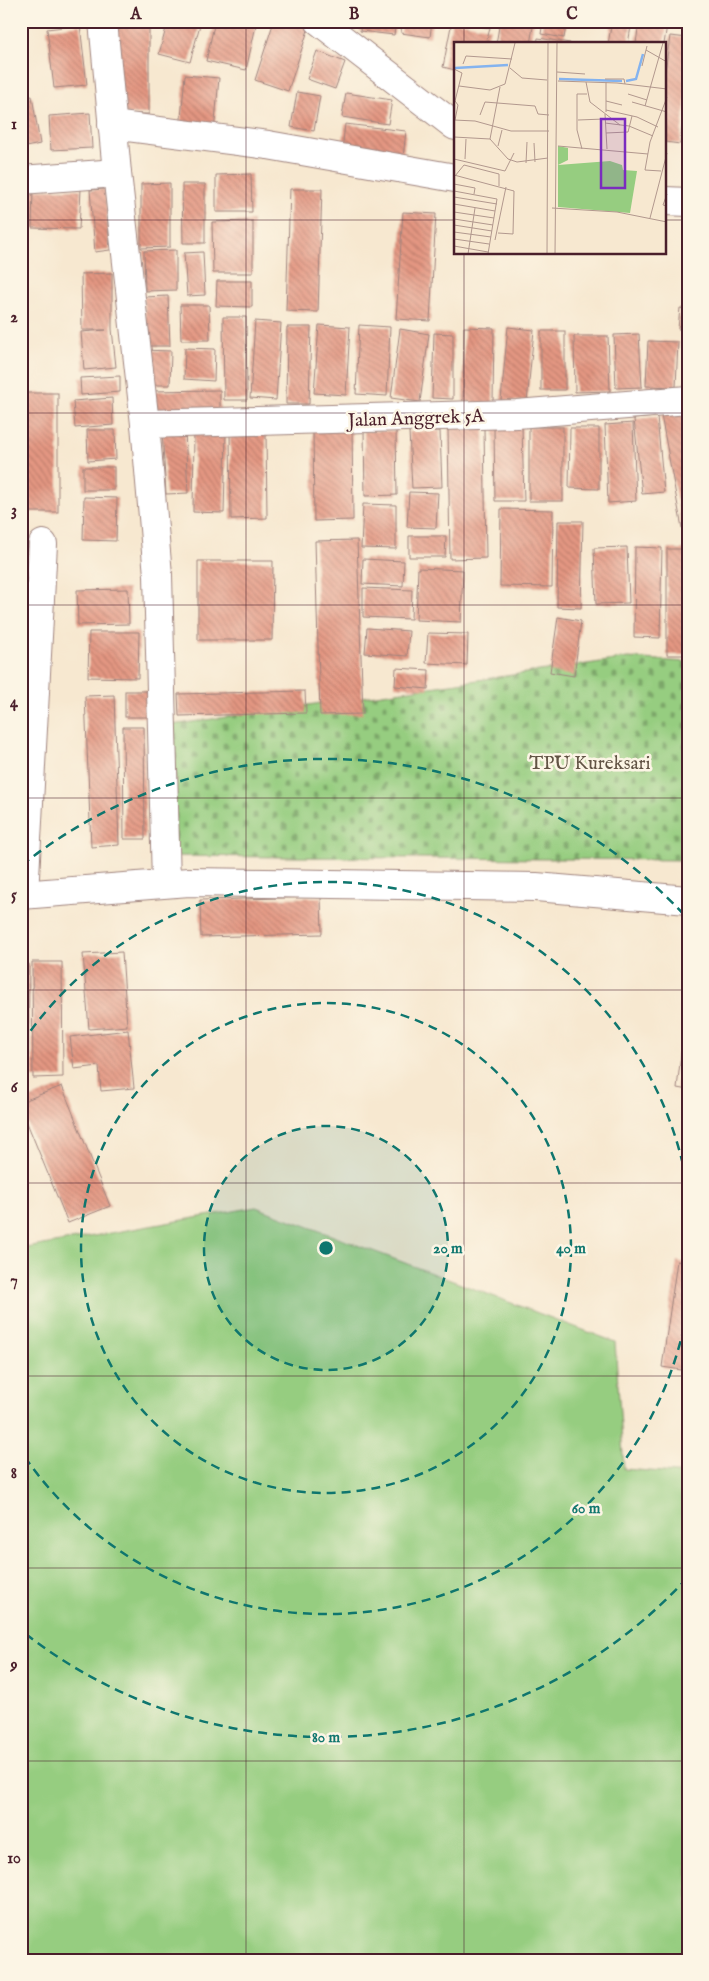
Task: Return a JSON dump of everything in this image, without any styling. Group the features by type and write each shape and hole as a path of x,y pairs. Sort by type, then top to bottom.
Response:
{"street":[{"path":"103,21 117,173 145,424 158,575 166,882"},
{"path":"319,21 454,125"},
{"path":"112,125 268,145 454,178"},
{"path":"21,180 117,173"},
{"path":"666,201 688,202"},
{"name":"Jalan Anggrek 5A","path":"145,424 517,414 688,400"},
{"path":"43,544 23,895 166,882 536,887 688,900"}],"green space":[{"name":"TPU Kureksari","path":"628,658 688,662 688,795 680,860 156,856 151,728"},
{"path":"256,1207 615,1342 624,1469 688,1474 688,1960 21,1960 21,1249"}],"building":[{"path":"115,21 149,21 149,114 116,114"},
{"path":"168,21 201,21 190,62 159,54"},
{"path":"215,21 257,21 246,70 206,61"},
{"path":"274,21 311,21 288,91 255,80"},
{"path":"361,21 396,21 394,35 360,31"},
{"path":"402,21 432,21 430,37 401,33"},
{"path":"452,21 490,28 486,42 454,42 454,70 443,67"},
{"path":"500,21 534,21 530,42 496,42"},
{"path":"543,21 567,21 564,38 541,34"},
{"path":"612,21 632,21 628,42 608,42"},
{"path":"639,21 667,25 664,42 636,42"},
{"path":"80,25 87,85 54,88 47,29"},
{"path":"670,36 688,38 688,84 680,144 666,142 666,65"},
{"path":"538,38 564,42 537,42"},
{"path":"317,51 345,62 335,89 307,79"},
{"path":"185,75 219,78 214,132 180,129"},
{"path":"297,92 320,96 314,131 291,127"},
{"path":"346,93 392,100 388,124 342,117"},
{"path":"32,96 40,144 21,148 21,98"},
{"path":"90,113 92,148 51,150 49,116"},
{"path":"345,124 406,131 403,157 342,151"},
{"path":"251,174 252,212 216,212 216,175"},
{"path":"170,183 170,247 141,248 141,184"},
{"path":"182,184 205,184 205,243 183,243"},
{"path":"21,186 28,186 27,228 21,228"},
{"path":"33,189 81,189 79,229 32,228"},
{"path":"105,189 110,250 95,252 90,190"},
{"path":"290,189 322,189 318,312 286,311"},
{"path":"403,212 436,214 430,321 396,319"},
{"path":"253,221 253,273 213,273 212,222"},
{"path":"176,250 176,290 145,291 144,251"},
{"path":"203,252 205,295 187,296 184,253"},
{"path":"112,273 112,329 116,367 84,370 81,332 106,330 82,330 81,274"},
{"path":"217,281 252,281 252,307 216,306"},
{"path":"168,296 170,346 147,346 144,297"},
{"path":"687,304 688,330 678,329 680,308 686,309"},
{"path":"180,305 209,305 210,340 181,340"},
{"path":"223,317 246,317 247,400 224,400"},
{"path":"255,321 281,323 276,400 250,398"},
{"path":"319,325 350,327 346,395 314,393"},
{"path":"359,325 390,327 387,396 356,394"},
{"path":"287,327 311,327 309,404 286,404"},
{"path":"464,327 494,328 493,403 463,402"},
{"path":"508,327 534,330 527,402 501,400"},
{"path":"400,329 429,334 420,402 391,398"},
{"path":"541,331 565,331 565,390 541,390"},
{"path":"434,333 453,334 453,399 432,398"},
{"path":"639,334 642,387 616,388 614,335"},
{"path":"574,336 608,336 610,391 575,392"},
{"path":"648,341 678,342 676,387 646,386"},
{"path":"185,348 215,349 214,381 184,379"},
{"path":"141,350 171,351 170,385 141,385"},
{"path":"120,376 120,392 81,395 80,378"},
{"path":"220,390 220,411 150,412 150,391"},
{"path":"21,393 58,393 58,512 21,512"},
{"path":"112,398 113,425 75,428 73,401"},
{"path":"686,411 688,420 688,527 682,528 661,415"},
{"path":"657,417 664,492 642,494 634,419"},
{"path":"633,423 636,501 608,503 605,425"},
{"path":"352,425 353,520 314,521 313,426"},
{"path":"522,427 524,501 495,501 494,428"},
{"path":"529,427 563,427 563,501 529,501"},
{"path":"448,428 484,428 486,558 450,559"},
{"path":"570,428 599,428 599,489 569,488"},
{"path":"87,430 115,430 116,459 88,461"},
{"path":"162,430 185,430 188,493 166,494"},
{"path":"364,431 396,431 397,495 365,496"},
{"path":"440,431 442,487 412,488 409,432"},
{"path":"194,432 226,433 224,513 193,512"},
{"path":"230,432 266,432 267,518 231,519"},
{"path":"83,467 114,467 114,490 83,490"},
{"path":"409,492 438,493 436,528 407,527"},
{"path":"84,497 117,498 116,541 83,540"},
{"path":"363,504 396,505 396,549 361,548"},
{"path":"501,509 553,510 552,587 500,586"},
{"path":"558,521 583,521 581,608 557,607"},
{"path":"409,536 446,536 445,557 409,557"},
{"path":"357,540 363,714 320,715 315,541"},
{"path":"627,547 629,603 596,604 594,548"},
{"path":"635,547 662,548 660,638 634,637"},
{"path":"667,549 688,549 688,655 667,655"},
{"path":"363,559 404,561 403,586 362,584"},
{"path":"198,561 273,561 272,640 198,640"},
{"path":"21,567 33,567 21,703"},
{"path":"418,568 463,570 461,622 416,620"},
{"path":"363,588 412,590 411,619 363,617"},
{"path":"128,589 129,624 78,625 77,590"},
{"path":"558,617 581,621 574,676 550,672"},
{"path":"367,628 409,631 407,656 365,653"},
{"path":"89,632 139,632 138,678 88,677"},
{"path":"428,633 468,634 467,665 426,663"},
{"path":"396,668 429,670 428,689 395,686"},
{"path":"125,691 151,691 151,717 125,717"},
{"path":"305,691 306,713 179,716 178,694"},
{"path":"114,695 119,845 91,847 85,696"},
{"path":"123,727 144,727 145,839 124,839"},
{"path":"321,897 322,934 201,937 200,900"},
{"path":"122,952 127,1026 89,1029 83,954"},
{"path":"32,962 62,962 63,1077 33,1078"},
{"path":"21,964 29,964 28,1068 21,1068"},
{"path":"128,1030 134,1088 101,1091 99,1066 74,1069 70,1037"},
{"path":"683,1038 688,1039 688,1090 677,1088"},
{"path":"62,1086 110,1206 68,1223 21,1108 21,1102"},
{"path":"677,1261 688,1263 688,1371 662,1367"}]}
